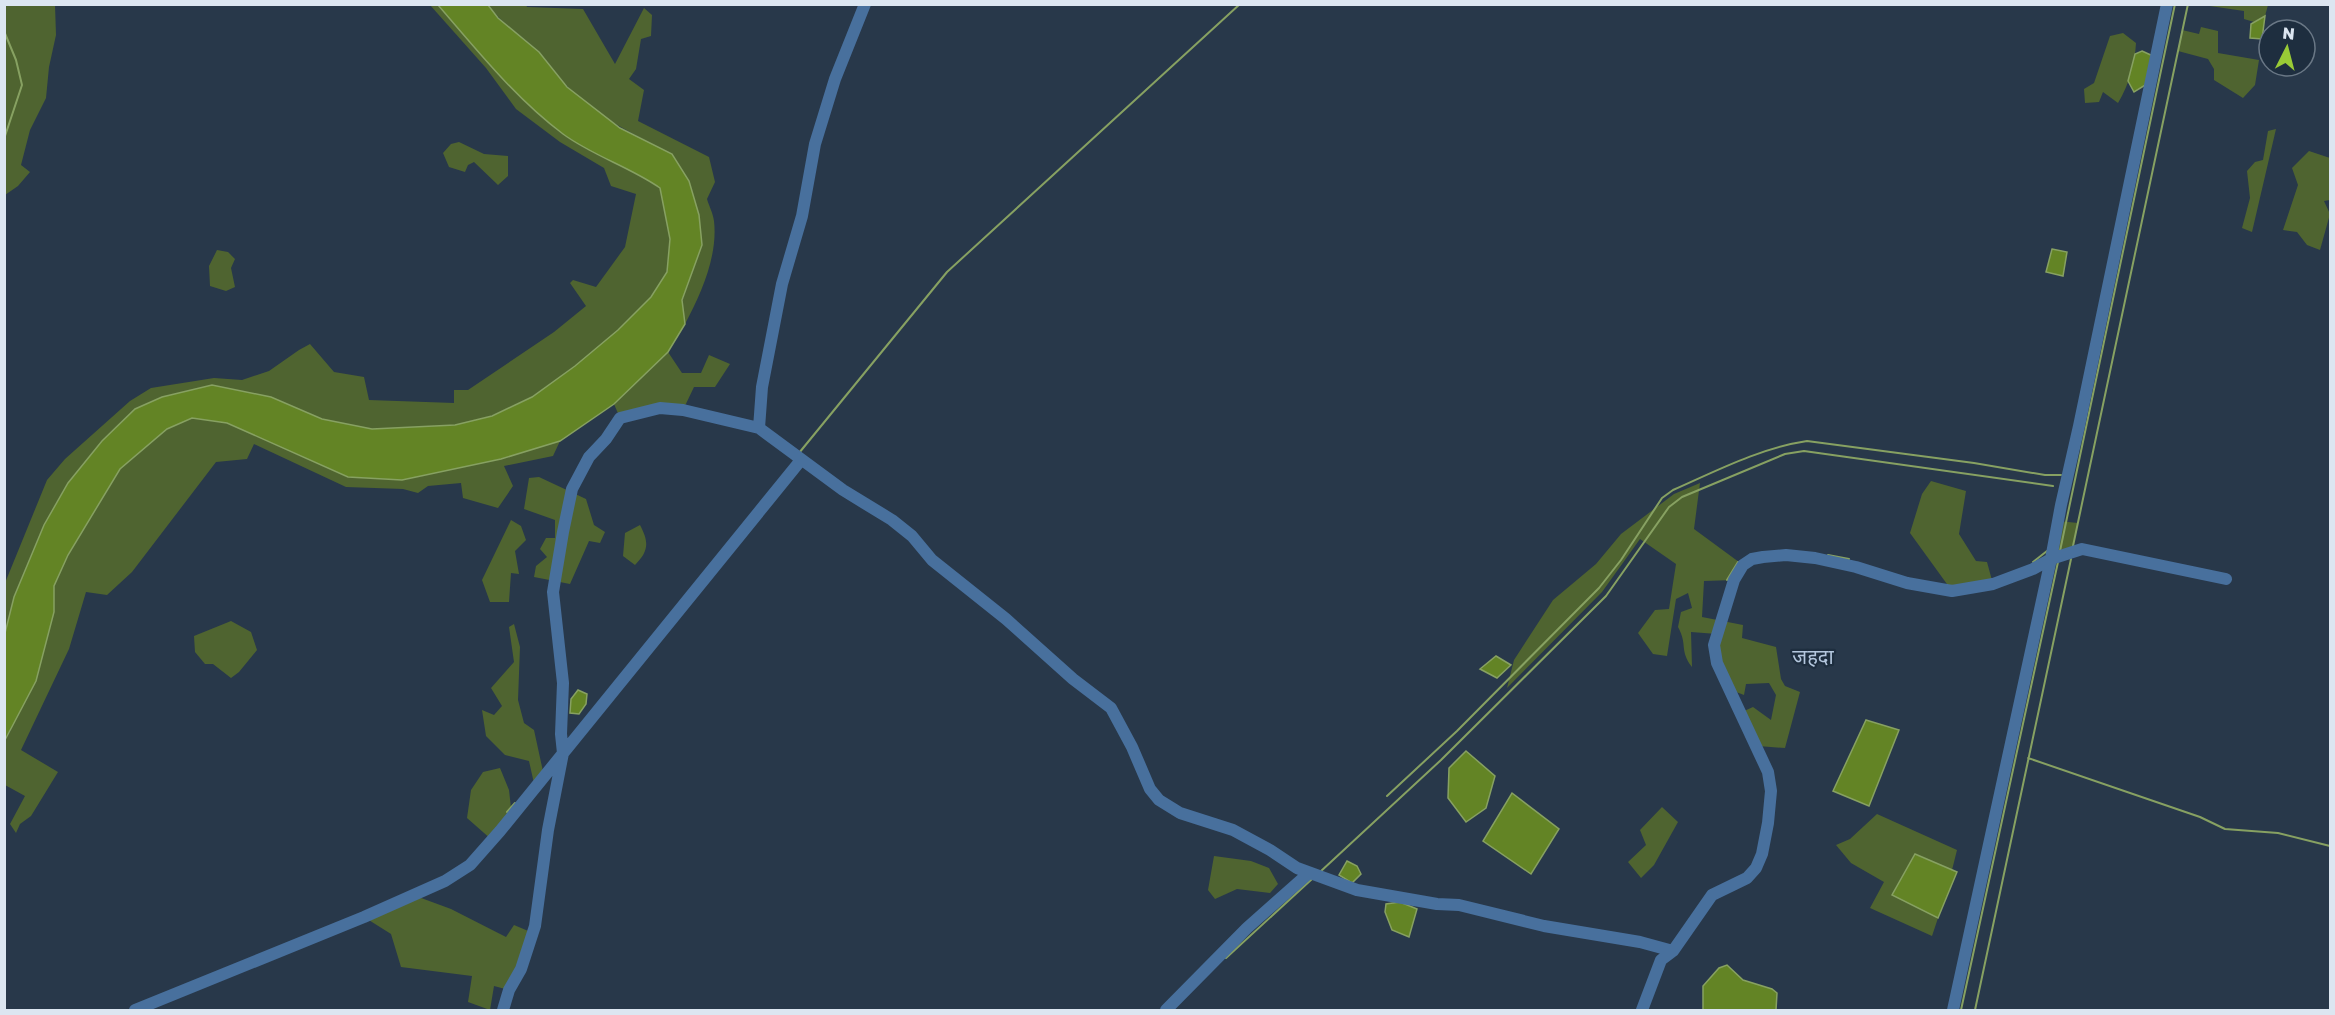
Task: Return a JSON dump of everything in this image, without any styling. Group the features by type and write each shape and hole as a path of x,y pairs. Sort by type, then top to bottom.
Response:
{"street":[{"path":"759,428 762,387 782,284 802,216 815,144 835,79 865,4"},
{"path":"1953,1011 2051,559 2167,4"},
{"path":"503,1011 535,926 548,830 563,753 561,734 563,683 553,592 572,489 589,457 606,439 620,418 660,408 683,410 759,428 843,490 892,520 912,536 932,560 1006,619 1073,679 1111,708 1132,747 1150,789 1159,800 1180,813 1233,830 1297,868 1357,890 1460,906 1544,926 1640,942 1673,951"},
{"path":"135,1011 354,921 445,881 470,865 801,460"},
{"path":"1642,1011 1661,960 1673,951 1712,895 1747,878 1756,868 1762,854 1771,791 1768,772 1718,663 1714,645 1734,580 1743,565 1752,559 1763,557 1786,555 1815,558 1856,567 1907,583 1952,591 1993,584 2033,569 2051,559 2082,549 2226,579"},
{"path":"1166,1011 1247,928 1309,873"}],"shaded area":[{"path":"5,4 55,5 56,35 49,67 46,98 30,130 21,165 30,172 18,186 5,195"},
{"path":"430,5 438,5 529,106 563,134 660,188 670,239 667,272 652,297 618,330 575,366 532,397 491,416 455,425 372,429 322,419 271,397 249,393 135,409 102,441 68,483 44,525 14,597 5,633 5,583 47,480 65,459 130,401 151,388 214,378 242,380 269,371 310,344 334,372 364,377 369,400 454,403 454,390 468,390 554,332 586,306 570,283 573,280 596,287 625,247 636,194 611,186 604,168 560,142 516,109 486,68"},
{"path":"438,5 488,5 498,18 539,52 567,87 620,128 672,154 689,181 699,215 702,245 682,300 685,324 668,352 614,404 560,441 501,459 402,480 348,477 227,423 192,418 167,429 120,469 68,555 54,586 54,612 36,681 5,740 5,633 14,597 44,525 68,483 102,441 135,409 162,397 212,385 271,397 322,419 372,429 455,425 492,416 532,397 575,366 618,330 651,297 667,272 670,239 660,188 575,142 546,120 497,73"},
{"path":"488,5 583,9 615,64 644,8 652,15 651,36 641,39 636,69 629,79 644,90 638,121 709,157 715,182 707,199 713,215 715,234 711,261 697,300 685,324 682,301 702,245 672,154 617,125 579,98 538,51 505,24"},
{"path":"2203,5 2268,5 2265,16 2257,18 2254,22 2244,19 2244,11"},
{"path":"2257,21 2257,39 2250,38 2251,24"},
{"path":"2201,27 2218,31 2218,53 2257,60 2255,85 2243,98 2214,80 2214,69 2208,59 2178,51 2182,30 2199,34"},
{"path":"2123,33 2136,43 2131,74 2122,96 2118,103 2103,92 2099,102 2085,103 2084,89 2094,83 2110,36"},
{"path":"2142,51 2153,56 2147,84 2134,92 2128,81 2135,54"},
{"path":"2276,129 2252,232 2242,228 2250,198 2247,171 2255,162 2263,160 2268,131"},
{"path":"459,142 484,154 508,156 508,176 498,185 474,162 468,165 465,172 449,167 443,153 451,144"},
{"path":"2309,151 2330,158 2330,200 2324,201 2330,214 2320,250 2307,245 2297,232 2283,230 2298,185 2292,168"},
{"path":"2052,249 2067,252 2063,276 2046,272"},
{"path":"217,250 228,252 235,259 231,268 235,287 226,291 210,286 209,266"},
{"path":"668,352 682,373 701,373 709,355 730,364 715,387 694,387 683,410 620,418 614,404"},
{"path":"192,418 227,423 348,477 402,480 501,459 560,441 553,456 504,466 513,486 498,508 463,498 461,483 428,486 418,493 403,489 346,487 254,444 247,459 216,462 132,572 107,595 86,592 69,649 21,750 58,772 31,816 20,824 16,833 10,824 25,796 5,785 5,740 10,732 54,612 53,586 68,555 120,469 167,429"},
{"path":"539,477 586,499 594,525 605,532 600,543 589,541 570,584 534,577 536,566 547,557 540,549 546,538 555,538 555,520 524,509 529,478"},
{"path":"1931,481 1966,491 1959,534 1976,561 1987,562 1993,584 1952,591 1910,533 1922,494"},
{"path":"1700,483 1694,529 1743,565 1734,580 1704,581 1702,617 1743,625 1742,638 1776,647 1781,679 1785,686 1800,692 1785,748 1758,746 1742,712 1753,707 1771,720 1776,695 1769,683 1746,684 1744,695 1731,690 1717,663 1717,634 1691,632 1692,667 1688,661 1678,627 1681,612 1692,608 1688,593 1676,599 1667,656 1653,654 1638,633 1655,610 1669,609 1676,564 1640,539 1602,592 1507,688 1514,660 1553,600 1596,564 1621,534 1674,494"},
{"path":"511,520 521,526 526,540 515,551 519,574 511,573 509,602 490,602 482,580"},
{"path":"2058,521 2078,523 2073,546 2051,559"},
{"path":"640,525 646,546 643,555 635,565 623,556 625,533"},
{"path":"231,621 251,632 257,650 231,678 213,664 205,664 195,652 194,636"},
{"path":"514,624 520,647 518,700 524,723 534,730 544,776 535,788 529,761 505,755 486,736 482,710 494,715 502,706 491,688 514,662 509,627"},
{"path":"1496,656 1511,665 1497,678 1480,669"},
{"path":"578,690 587,694 586,704 579,714 570,713 571,699"},
{"path":"1866,720 1899,730 1869,806 1833,791"},
{"path":"1466,751 1495,776 1486,808 1466,822 1448,798 1449,768"},
{"path":"500,768 509,790 512,817 492,840 467,818 471,790 483,772"},
{"path":"1512,793 1559,829 1531,874 1483,841"},
{"path":"1662,807 1678,822 1654,865 1641,878 1628,862 1646,845 1640,830"},
{"path":"1877,814 1957,850 1952,870 1915,854 1892,895 1938,918 1932,936 1870,908 1884,882 1851,863 1836,845 1850,839"},
{"path":"1915,854 1957,872 1938,918 1892,895"},
{"path":"1214,856 1251,861 1269,868 1278,884 1270,893 1237,889 1215,899 1208,890"},
{"path":"1347,861 1357,866 1361,874 1352,883 1339,875"},
{"path":"413,895 451,909 506,937 514,925 533,933 509,990 494,986 490,1010 468,1002 472,976 401,967 391,934 364,917"},
{"path":"1400,902 1417,909 1409,937 1392,930 1385,912 1386,904"},
{"path":"1727,965 1743,980 1772,989 1777,993 1776,1010 1703,1010 1703,986 1719,968"}],"waterway":[{"path":"799,453 947,272 1240,4"},
{"path":"2060,551 2175,4"},
{"path":"2073,546 2188,4"},
{"path":"4,31 16,60 22,85 4,139"},
{"path":"1387,796 1457,731 1599,588 1621,560 1662,498 1673,490 1755,455 1807,441 1974,463 2045,475 2061,475"},
{"path":"1320,872 1441,760 1606,596 1669,507 1682,497 1785,454 1804,451 2053,486"},
{"path":"2033,562 2047,551"},
{"path":"1828,555 1849,559"},
{"path":"1975,1010 2071,559"},
{"path":"1727,580 1738,562"},
{"path":"1961,1010 2058,562"},
{"path":"2028,758 2200,817 2225,829 2278,833 2330,846"},
{"path":"507,812 515,803"},
{"path":"1226,958 1312,879"}],"district":[{"name":"जहदा","path":"1813,656"}]}
